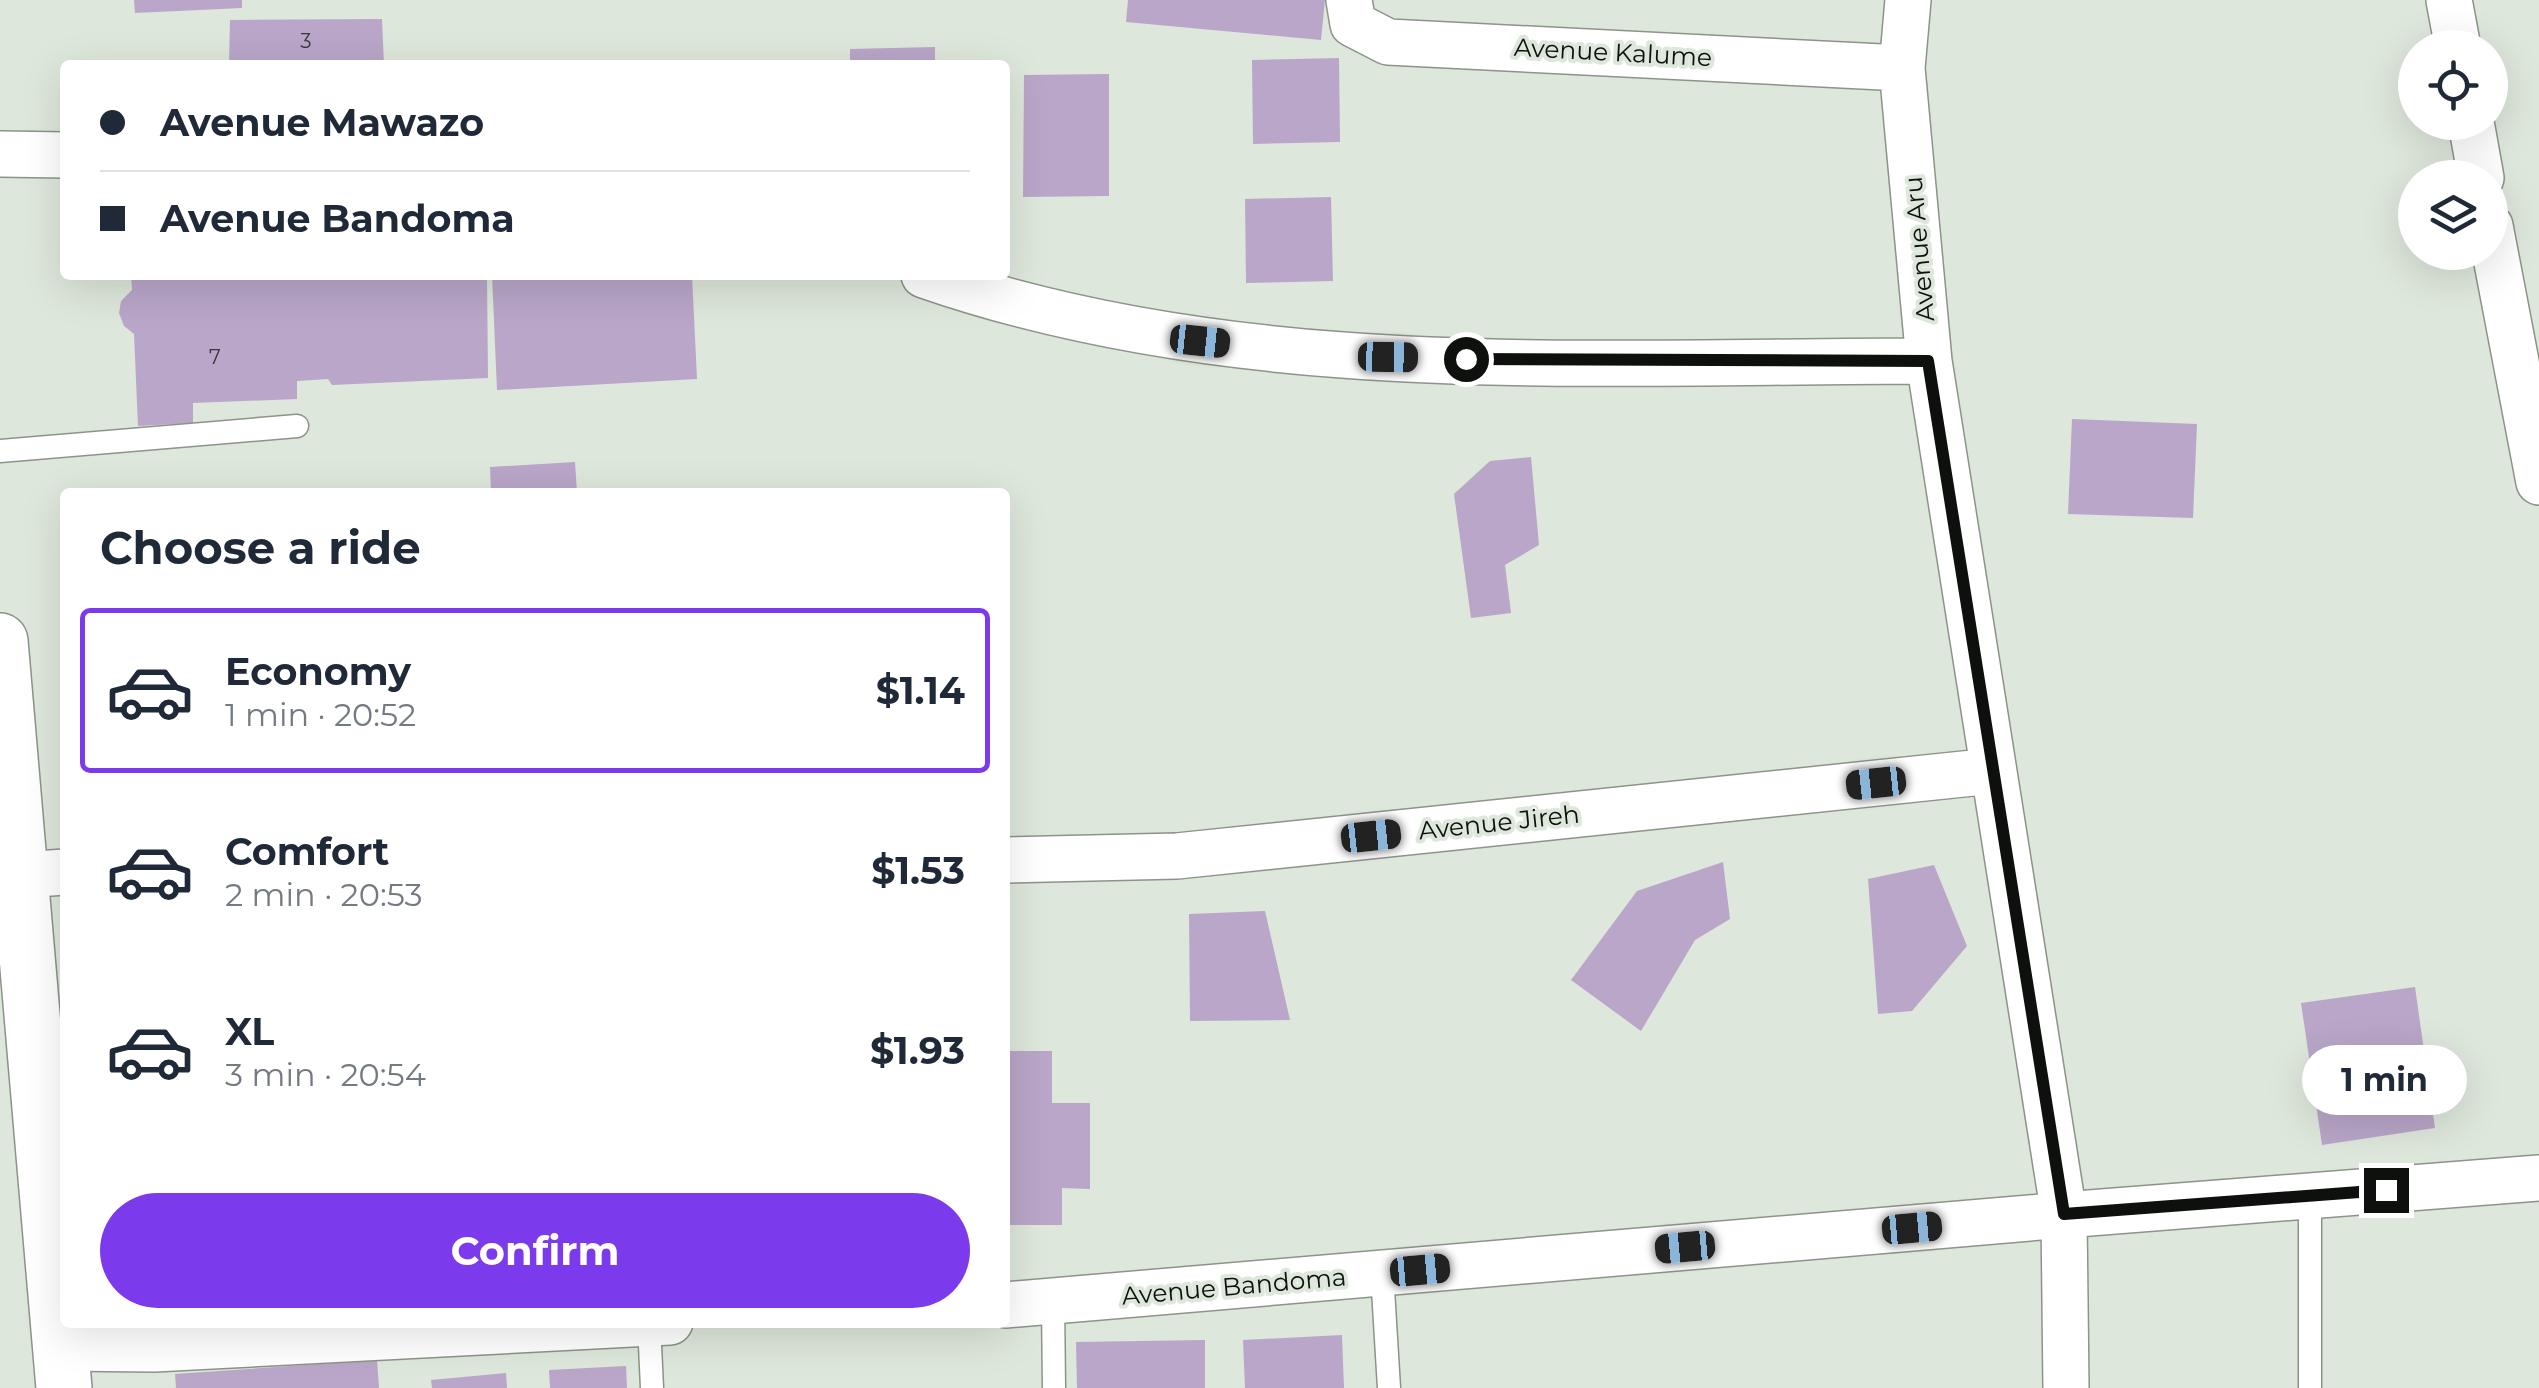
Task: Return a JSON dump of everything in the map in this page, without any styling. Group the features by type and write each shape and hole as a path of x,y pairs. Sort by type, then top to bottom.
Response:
{"main road":[{"path":"0,641 43,874 15,968 63,1368"}],"street":[{"name":"Avenue Kalume","path":"1350,0 1353,24 1388,42 1902,68"},
{"name":"Avenue Aru","path":"1908,0 1902,68 1928,361 2064,1214 2066,1388"},
{"path":"2449,0 2455,30"},
{"path":"0,154 60,155"},
{"path":"2498,270 2539,482"},
{"path":"938,280 994,300 1076,321 1163,337 1349,356 1928,361"},
{"name":"Avenue Jireh","path":"1010,860 1177,856 1992,771"},
{"name":"Avenue Bandoma","path":"1010,1305 2064,1214 2539,1178"},
{"path":"63,1368 154,1350 573,1328"}],"lane":[{"path":"0,452 296,426"},
{"path":"2310,1196 2310,1388"},
{"path":"1382,1273 1389,1388"},
{"path":"1053,1303 1054,1388"},
{"path":"649,1328 652,1388"}],"building":[{"path":"134,0 242,0 242,8 135,13"},
{"path":"1128,0 1325,0 1321,40 1126,22"},
{"path":"382,19 384,60 229,60 230,20"},
{"path":"935,47 935,60 850,60 850,49"},
{"path":"1339,58 1340,142 1253,144 1252,60"},
{"path":"1109,74 1109,196 1023,197 1024,75"},
{"path":"1331,197 1333,281 1246,283 1245,199"},
{"path":"131,280 487,280 488,378 332,385 328,379 297,381 297,399 193,403 193,423 138,426 134,334 124,326 119,313 121,301 132,290"},
{"path":"492,280 692,280 697,379 497,390"},
{"path":"2072,419 2197,424 2193,518 2068,514"},
{"path":"1531,457 1539,545 1505,565 1511,613 1471,618 1454,494 1490,461"},
{"path":"575,462 577,488 491,488 490,467"},
{"path":"1723,862 1730,919 1695,940 1641,1031 1571,980 1637,891"},
{"path":"1934,865 1967,946 1912,1011 1878,1014 1868,879"},
{"path":"1265,911 1290,1020 1190,1021 1189,914"},
{"path":"2415,987 2435,1128 2322,1145 2301,1003"},
{"path":"1010,1051 1052,1051 1052,1103 1090,1103 1090,1189 1062,1188 1062,1225 1010,1225"},
{"path":"1342,1335 1344,1388 1245,1388 1243,1340"},
{"path":"1205,1340 1205,1388 1077,1388 1076,1342"},
{"path":"377,1360 379,1388 176,1388 175,1374"},
{"path":"626,1366 627,1388 550,1388 549,1370"},
{"path":"506,1373 507,1388 432,1388 431,1380"}],"route":[{"path":"1466,359 1928,361 2064,1214 2386,1190"}]}
